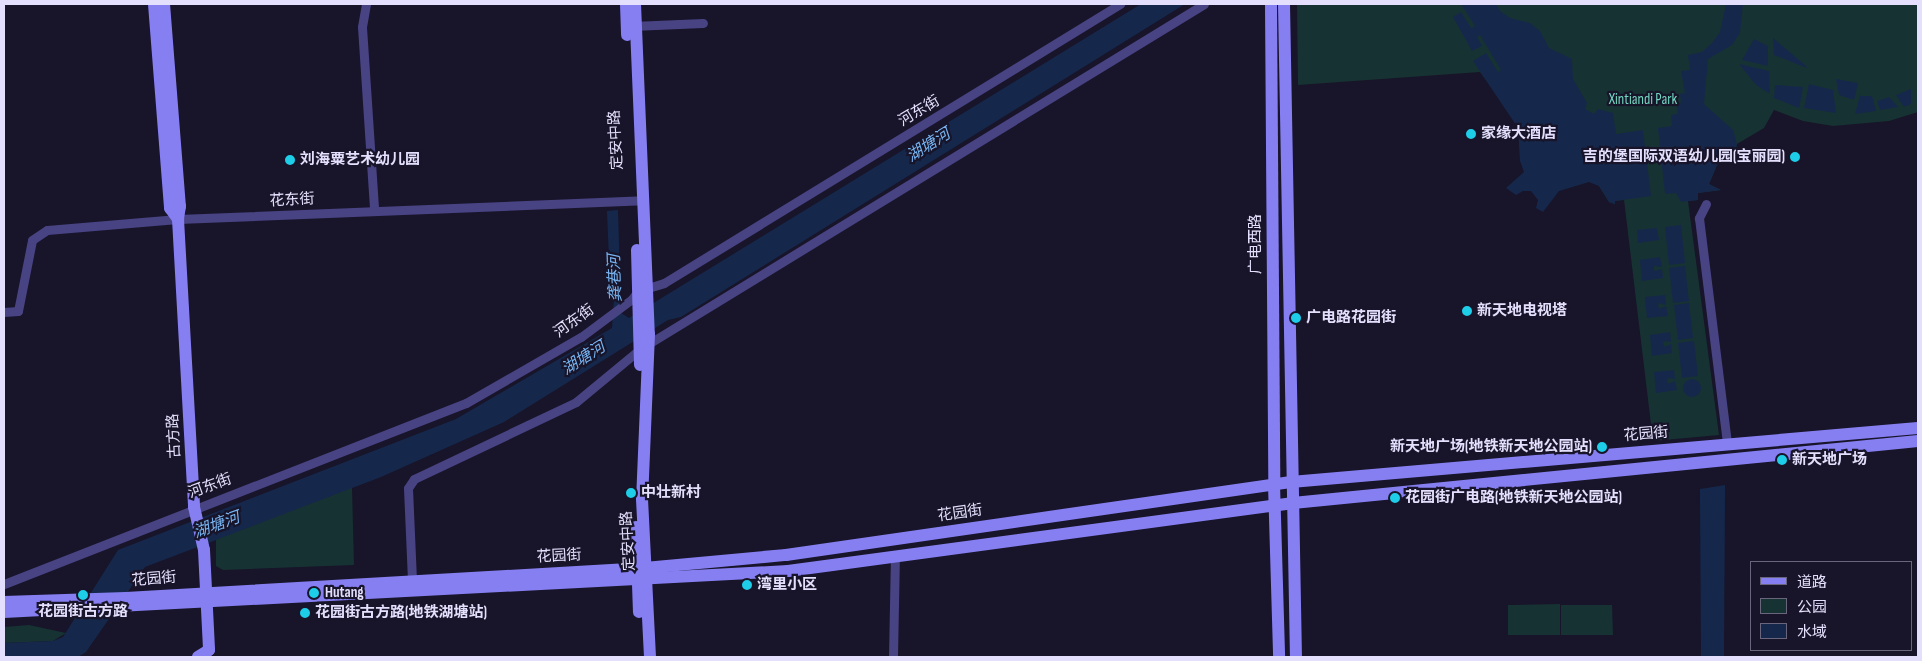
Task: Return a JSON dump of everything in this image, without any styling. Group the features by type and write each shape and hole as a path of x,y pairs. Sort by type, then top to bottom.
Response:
{"main road":[{"name":"古方路","path":"154,4 170,208 178,219"},
{"name":"古方路","path":"164,4 180,206 178,219 196,511 204,550 204,653"},
{"name":"定安中路","path":"626,4 631,26 639,200 641,296 645,342 641,574 642,657"},
{"name":"定安中路","path":"631,26 635,4"},
{"name":"广电西路","path":"1271,4 1275,505"},
{"name":"广电西路","path":"1284,4 1291,482 1294,503"},
{"name":"花园街","path":"205,596 641,574 786,555 1291,482 1918,428"},
{"name":"花园街","path":"4,612 70,605 123,603 412,580 788,571 1275,505 1918,441"},
{"path":"1294,503 1296,657"},
{"path":"1275,505 1279,657"},
{"name":"定安中路","path":"641,574 650,657"},
{"name":"花园街","path":"4,602 70,605"}],"street":[{"path":"366,4 362,28 374,209"},
{"name":"河东街","path":"4,584 390,435 466,403 581,336 608,314 664,283 1120,4"},
{"path":"412,580 408,488 414,480 576,402 645,342 1204,4"},
{"path":"631,26 704,23"},
{"name":"花东街","path":"4,312 18,310 32,240 47,230 178,219 374,209 639,200"},
{"path":"1706,204 1699,218 1727,444"},
{"path":"893,657 895,556"}],"green space":[{"name":"Xintiandi Park","path":"1297,4 1918,4 1918,112 1889,121 1833,126 1803,121 1774,110 1764,128 1737,144 1734,156 1720,158 1709,184 1721,190 1698,193 1698,200 1688,201 1719,435 1653,441 1624,200 1614,201 1615,204 1609,202 1599,186 1519,137 1515,120 1480,72 1298,85"},
{"path":"352,487 354,565 223,570 216,566 216,539"},
{"path":"1560,604 1560,635 1508,635 1508,605"},
{"path":"1561,605 1612,605 1613,635 1561,635"},
{"path":"29,625 66,633 53,641 4,643 4,627"}],"water":[{"path":"1141,4 1185,4 681,317 668,320 504,422 381,477 145,567 86,652 78,657 4,657 4,643 53,641 63,637 118,550 456,419 612,328 614,298 610,284 607,211 618,210 621,313 629,318"},
{"path":"1461,4 1496,4 1500,11 1510,18 1530,23 1540,31 1549,48 1572,59 1573,79 1587,103 1585,109 1594,114 1598,109 1613,113 1616,134 1643,130 1651,196 1615,201 1615,204 1609,202 1599,186 1589,182 1559,191 1543,212 1536,208 1538,200 1531,191 1523,191 1516,195 1506,188 1524,172 1520,161 1518,128 1473,61 1486,53 1498,72 1501,70 1480,35 1477,37 1482,46 1472,51 1453,17 1461,12 1471,28 1475,26"},
{"path":"1726,4 1743,4 1740,33 1732,45 1708,59 1704,104 1733,130 1737,144 1734,156 1720,158 1709,184 1721,190 1698,193 1698,200 1681,202 1676,193 1665,194 1658,128 1672,126 1671,115 1678,114 1677,104 1681,103 1680,94 1685,93 1681,71 1690,70 1688,55 1702,52 1712,43 1720,32"},
{"path":"1773,38 1806,66 1807,68 1774,55"},
{"path":"1754,39 1768,46 1768,66 1742,60"},
{"path":"1739,64 1769,71 1770,94 1756,85"},
{"path":"1836,79 1858,83 1854,100 1839,95"},
{"path":"1809,84 1833,90 1836,113 1804,108"},
{"path":"1775,85 1803,87 1799,108 1774,98"},
{"path":"1911,89 1911,104 1904,107 1896,95"},
{"path":"1860,96 1872,96 1876,111 1855,114"},
{"path":"1889,97 1898,107 1880,110 1877,101"},
{"path":"1681,225 1685,263 1669,265 1665,227"},
{"path":"1657,228 1659,240 1638,243 1637,230"},
{"path":"1660,257 1662,267 1654,266 1654,271 1662,269 1663,278 1642,281 1640,260"},
{"path":"1685,266 1689,301 1673,303 1669,268"},
{"path":"1665,295 1666,305 1658,303 1659,309 1666,306 1668,316 1647,318 1645,297"},
{"path":"1689,303 1693,338 1678,340 1674,305"},
{"path":"1670,332 1671,342 1663,341 1664,347 1671,344 1672,353 1652,356 1650,335"},
{"path":"1694,341 1698,376 1682,378 1678,343"},
{"path":"1674,370 1675,379 1667,378 1668,384 1675,381 1677,390 1656,393 1654,372"},
{"path":"1688,379 1696,379 1701,384 1699,395 1688,397 1683,392 1683,384"},
{"path":"1725,485 1724,657 1701,657 1700,489"}],"place":[{"name":"家缘大酒店","path":"1471,134"},
{"name":"吉的堡国际双语幼儿园(宝丽园)","path":"1795,157"},
{"name":"刘海粟艺术幼儿园","path":"290,160"},
{"name":"新天地电视塔","path":"1467,311"},
{"name":"广电路花园街","path":"1296,318"},
{"name":"新天地广场(地铁新天地公园站)","path":"1602,447"},
{"name":"新天地广场","path":"1782,460"},
{"name":"中壮新村","path":"631,493"},
{"name":"花园街广电路(地铁新天地公园站)","path":"1395,498"},
{"name":"湾里小区","path":"747,585"},
{"name":"Hutang","path":"314,593"},
{"name":"花园街古方路","path":"83,595"},
{"name":"花园街古方路(地铁湖塘站)","path":"305,613"}],"water label":[{"name":"湖塘河","path":"929,146"},
{"name":"龚巷河","path":"616,278"},
{"name":"湖塘河","path":"584,359"},
{"name":"湖塘河","path":"217,526"}]}
